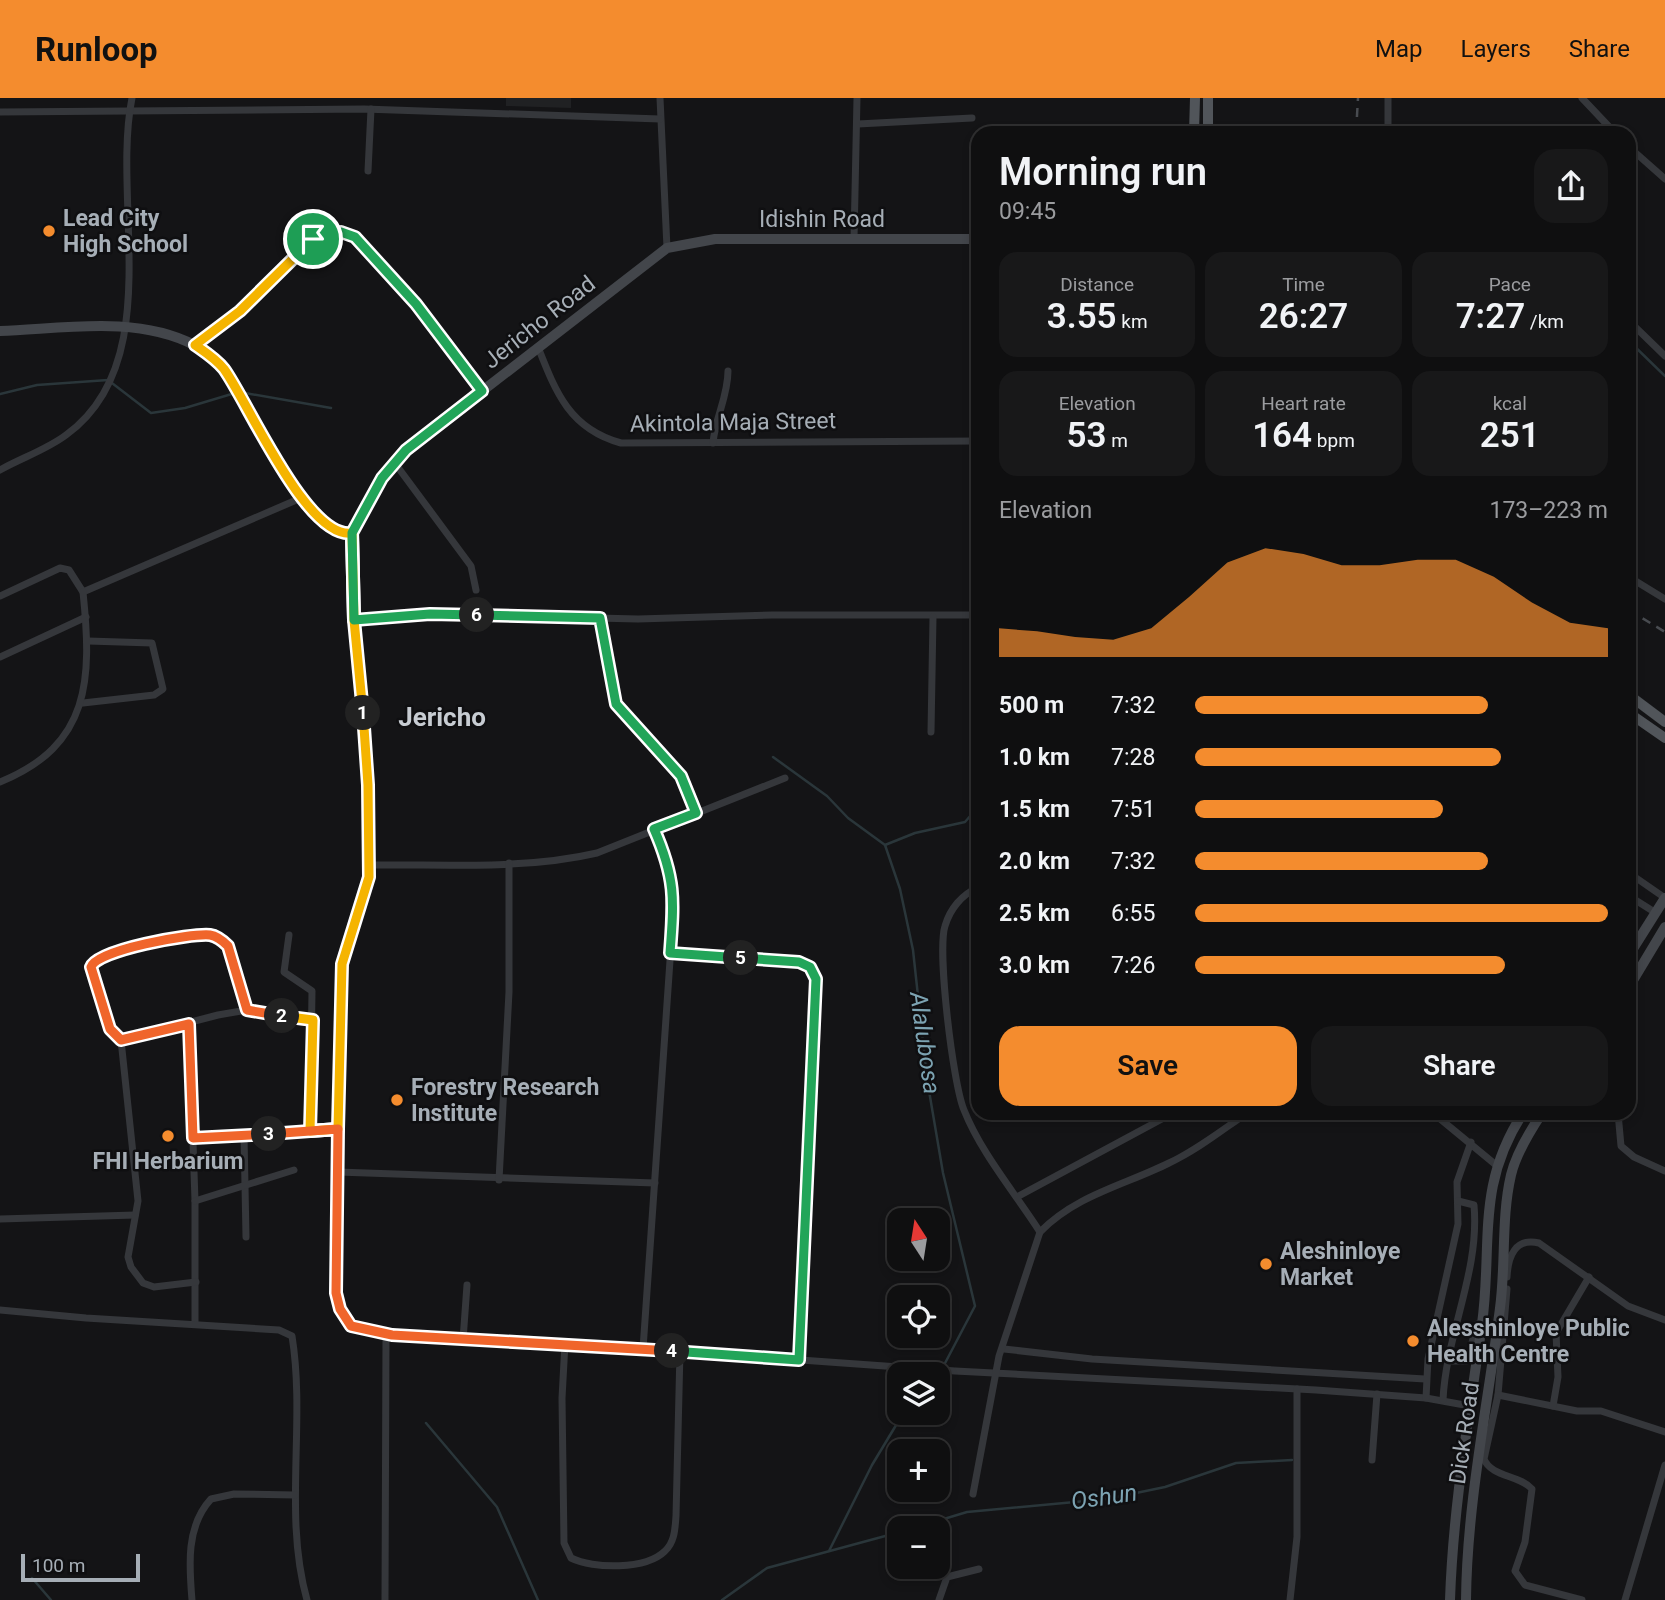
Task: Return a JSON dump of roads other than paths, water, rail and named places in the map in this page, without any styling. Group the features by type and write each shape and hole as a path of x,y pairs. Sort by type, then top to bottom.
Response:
{"main road":[{"path":"1194,126 1195,98"},
{"path":"1208,98 1208,126"},
{"path":"1636,700 1665,722"},
{"path":"1636,718 1665,738"}],"street":[{"path":"0,470 66,435 89,412 116,365 123,345 128,285 126,158 132,98"},
{"path":"660,98 667,248"},
{"path":"854,239 858,124 856,98"},
{"path":"1388,98 1388,126"},
{"path":"1582,98 1608,126"},
{"path":"368,171 371,109"},
{"path":"0,112 371,109 660,119"},
{"path":"858,124 972,118"},
{"path":"1636,153 1665,179"},
{"path":"195,345 240,311 313,239 341,232 355,237 392,274 482,391"},
{"name":"Idishin Road","path":"667,248 715,239 971,239"},
{"name":"Jericho Road","path":"352,533 394,462 667,248"},
{"path":"0,331 125,327 165,334 195,345 223,369 301,498 324,522 341,532 352,533 354,620 368,785 369,865 366,889 342,964 338,1302 351,1326 386,1335 565,1343 799,1360 1377,1394 1443,1400 1470,1406"},
{"path":"1636,328 1665,356"},
{"name":"Akintola Maja Street","path":"538,347 552,383 568,409 588,430 621,443 971,441"},
{"path":"713,443 716,420 726,397 728,371"},
{"path":"394,462 471,566 476,590"},
{"path":"83,592 301,498"},
{"path":"0,596 60,568 69,570 83,592 88,641 83,703 74,723 56,748 30,767 0,782"},
{"path":"1636,581 1665,599"},
{"path":"354,620 430,614 600,618 971,615"},
{"path":"0,657 86,617"},
{"path":"931,732 933,617"},
{"path":"600,618 616,704 681,776 696,813"},
{"path":"83,703 154,695 163,689 152,643 88,641"},
{"path":"369,865 553,861 597,853 785,778"},
{"path":"643,1349 674,903 672,876 654,829"},
{"path":"499,1180 509,992 509,863"},
{"path":"1636,878 1665,898 1636,941"},
{"path":"971,891 956,904 945,925 942,949 956,1086 971,1124 1040,1232"},
{"path":"1636,900 1656,913"},
{"path":"1636,975 1665,927"},
{"path":"195,1282 154,1287 136,1277 128,1257 138,1201 121,1040 110,1029 91,967 100,957 124,948 208,935 218,937 228,946 247,1010"},
{"path":"289,935 284,972 312,991 310,1131"},
{"path":"670,953 799,962 814,972 799,1360"},
{"path":"121,1040 247,1010 313,1020"},
{"path":"189,1024 195,1201 195,1324"},
{"path":"1017,1197 1159,1120"},
{"path":"973,1493 999,1356 1004,1349 1040,1232 1062,1212 1134,1176 1178,1158 1236,1120"},
{"path":"1442,1120 1496,1165"},
{"name":"Dick Road","path":"1450,1600 1454,1536 1482,1323 1488,1212 1496,1165 1519,1120"},
{"name":"Dick Road","path":"1466,1600 1473,1506 1498,1325 1510,1178 1513,1166 1538,1120"},
{"path":"1619,1120 1621,1146 1634,1157 1665,1171"},
{"path":"193,1138 338,1129"},
{"path":"244,1135 246,1237"},
{"path":"1426,1398 1425,1379 1458,1224 1459,1173 1471,1142"},
{"path":"195,1201 294,1170"},
{"path":"338,1172 499,1180 655,1183"},
{"path":"1443,1400 1446,1361 1472,1257 1475,1230 1474,1205 1458,1200"},
{"path":"0,1219 135,1215"},
{"path":"1582,1600 1532,1589 1515,1571 1525,1542 1533,1493 1530,1485 1492,1469 1484,1459 1497,1395 1508,1269 1516,1246 1531,1241 1539,1243 1628,1306 1665,1320"},
{"path":"1553,1406 1558,1377 1556,1333 1589,1278"},
{"path":"463,1340 467,1286"},
{"path":"0,1310 95,1319 279,1330 292,1336 298,1405 298,1559 307,1600"},
{"path":"1446,1361 1467,1362 1477,1324 1498,1325"},
{"path":"385,1600 386,1335"},
{"path":"565,1343 562,1398 564,1543 571,1558 600,1567 644,1561 666,1551 671,1542 676,1516 680,1351"},
{"path":"1004,1349 1092,1359 1425,1379"},
{"path":"1290,1600 1297,1537 1297,1389"},
{"path":"1372,1460 1377,1394"},
{"path":"1497,1395 1577,1411 1601,1411 1665,1432"},
{"path":"1625,1600 1665,1465"},
{"path":"1658,1484 1665,1490"},
{"path":"192,1600 190,1560 195,1524 211,1499 234,1493 296,1495"},
{"path":"939,1600 947,1577 979,1569"}],"waterway":[{"path":"1636,348 1665,376"},
{"path":"0,394 37,385 108,380 151,413 185,408 235,393"},
{"path":"245,393 331,408"},
{"name":"Alalubosa","path":"773,757 827,796 848,818 885,845 900,889 913,950 927,1079 943,1173 975,1306 946,1362"},
{"path":"885,845 915,833 965,822 971,815"},
{"path":"426,1423 497,1507 538,1600"},
{"name":"Alalubosa","path":"829,1551 872,1465 896,1425"},
{"name":"Oshun","path":"950,1517 967,1512 1107,1499 1165,1487 1236,1463 1292,1460"},
{"name":"Oshun","path":"722,1600 767,1568 887,1536"},
{"path":"32,1578 51,1600"}],"railway":[{"path":"1356,126 1358,98"},
{"path":"1636,614 1665,632"}],"place":[{"name":"Lead City High School","path":"49,231"},
{"name":"Forestry Research Institute","path":"397,1100"},
{"name":"FHI Herbarium","path":"168,1136"},
{"name":"Aleshinloye Market","path":"1266,1264"},
{"name":"Alesshinloye Public Health Centre","path":"1413,1341"}],"district":[{"name":"Jericho","path":"442,717"}]}
